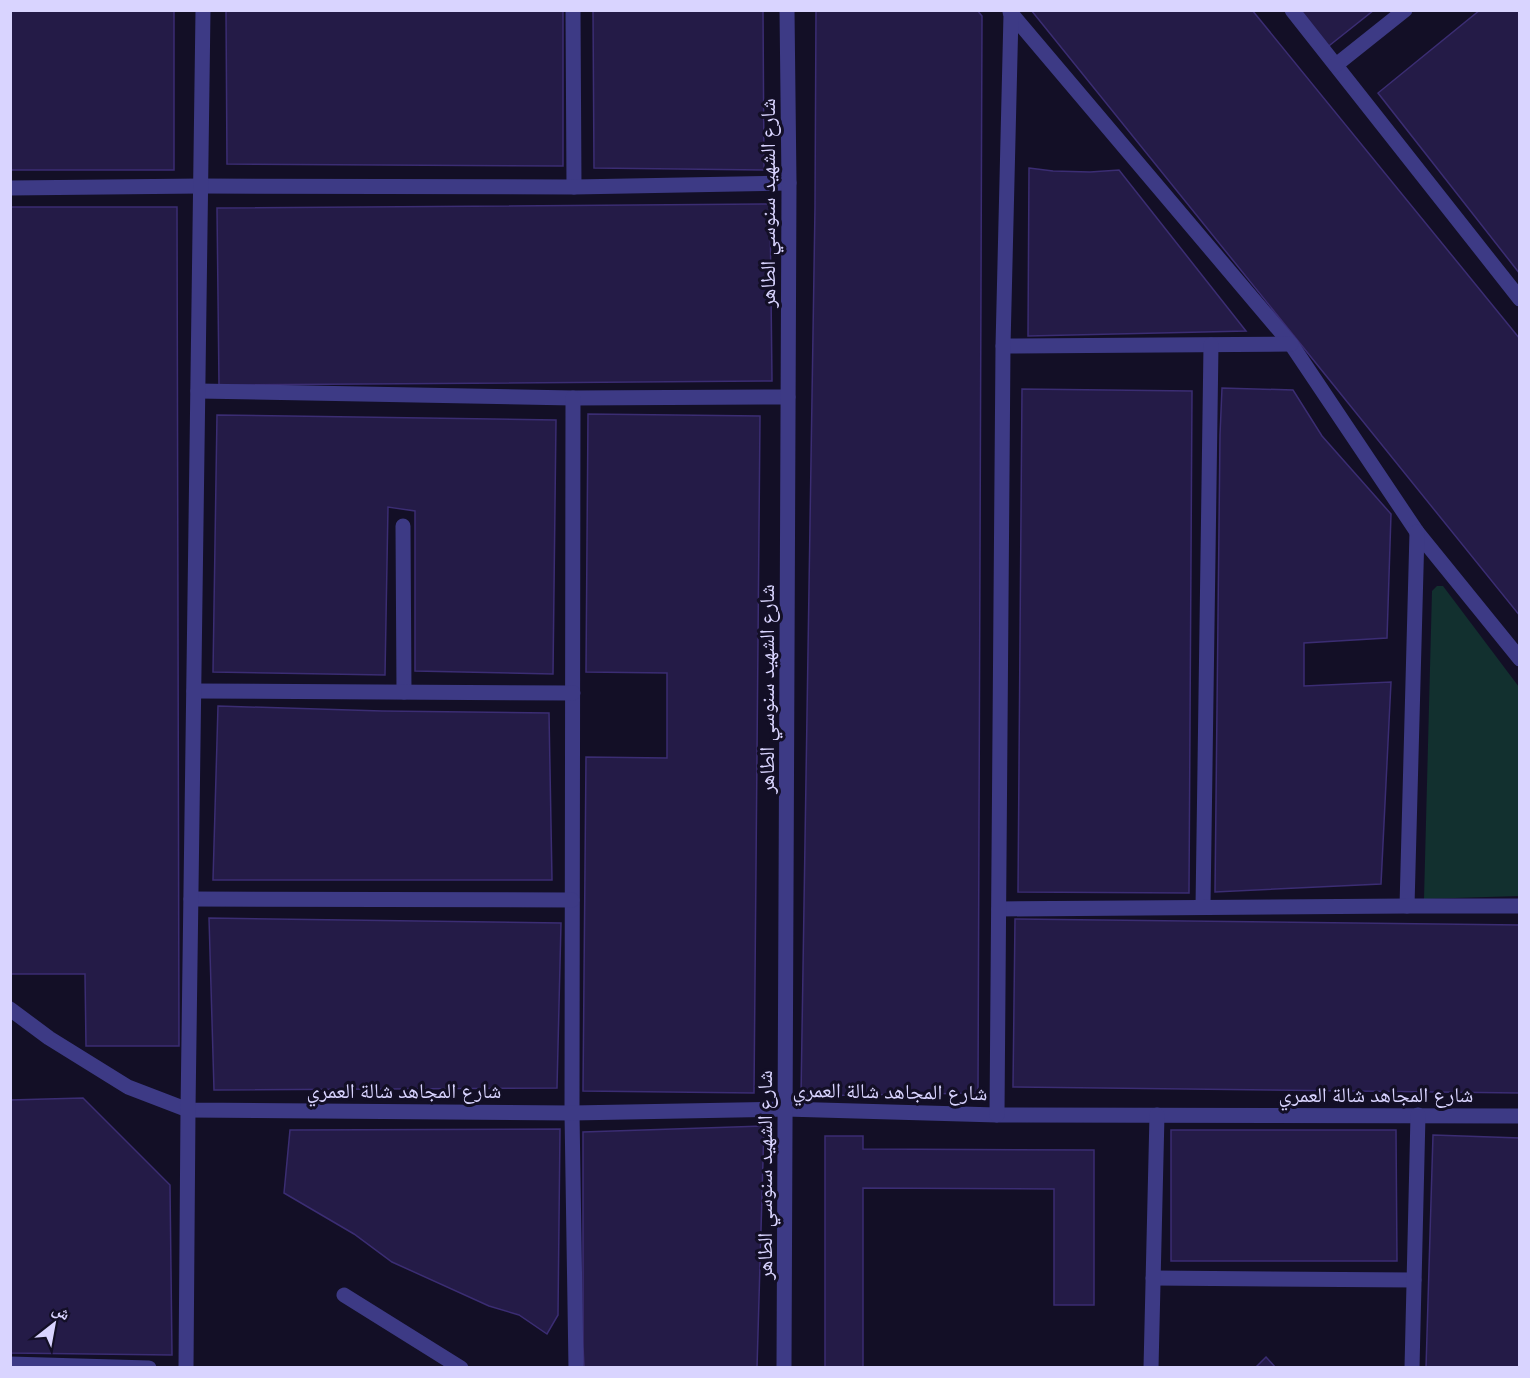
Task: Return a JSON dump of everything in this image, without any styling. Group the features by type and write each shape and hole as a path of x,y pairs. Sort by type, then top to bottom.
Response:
{"street":[{"path":"186,1368 203,10"},
{"path":"573,10 574,187"},
{"name":"شارع الشهيد سنوسي الطاهر","path":"784,1368 789,183 787,10"},
{"path":"1292,10 1520,299"},
{"path":"1336,65 1405,10"},
{"path":"1010,12 1292,344 1416,532 1520,659"},
{"path":"997,1115 1003,346 1010,12"},
{"path":"10,188 574,187 789,183"},
{"path":"1003,346 1292,344"},
{"path":"1203,907 1211,345"},
{"path":"198,391 573,398 788,397"},
{"path":"573,398 572,1113 576,1368"},
{"path":"403,526 404,692"},
{"path":"1407,906 1416,532"},
{"path":"194,691 573,693"},
{"path":"191,899 572,900"},
{"path":"999,909 1520,906"},
{"path":"10,1010 49,1038 128,1087 188,1110"},
{"name":"شارع المجاهد شالة العمري","path":"188,1110 572,1113 785,1110 997,1115 1520,1116"},
{"path":"1151,1368 1156,1115"},
{"path":"1412,1368 1418,1115"},
{"path":"1153,1278 1414,1280"},
{"path":"344,1295 461,1368"},
{"path":"10,1364 149,1368"}],"green space":[{"path":"1437,586 1443,586 1519,687 1519,896 1424,899 1432,591"}],"building":[{"path":"10,10 174,10 174,170 10,170"},
{"path":"226,10 563,10 563,166 227,164"},
{"path":"593,10 763,10 764,170 594,168"},
{"path":"816,10 977,10 982,16 978,1093 801,1096"},
{"path":"1031,10 1252,10 1520,339 1520,616"},
{"path":"1295,10 1374,10 1325,49"},
{"path":"1480,10 1520,10 1520,274 1378,93"},
{"path":"1029,168 1090,172 1119,170 1246,331 1028,336"},
{"path":"770,204 772,381 219,385 217,208"},
{"path":"10,207 177,207 179,1046 86,1046 85,974 10,974"},
{"path":"1222,388 1293,390 1322,436 1391,514 1387,638 1304,643 1304,686 1391,682 1381,884 1215,892"},
{"path":"1022,389 1192,391 1189,893 1018,892"},
{"path":"588,414 760,416 754,1093 583,1091 586,757 667,758 667,673 586,672"},
{"path":"217,415 556,420 553,674 415,671 415,511 388,507 385,675 213,672"},
{"path":"218,706 549,713 552,880 213,880"},
{"path":"209,918 561,923 557,1088 214,1090"},
{"path":"1015,919 1520,925 1520,1093 1013,1087"},
{"path":"83,1098 170,1185 172,1355 10,1353 10,1100"},
{"path":"764,1126 757,1368 584,1368 583,1132"},
{"path":"560,1129 558,1315 547,1334 519,1315 489,1306 392,1262 354,1234 284,1193 290,1130"},
{"path":"1171,1130 1396,1130 1397,1261 1171,1261"},
{"path":"1433,1135 1520,1138 1520,1368 1426,1368"},
{"path":"825,1136 863,1136 863,1149 1094,1150 1094,1305 1054,1305 1054,1189 863,1188 863,1368 825,1368"},
{"path":"1266,1357 1276,1368 1255,1368"}]}
